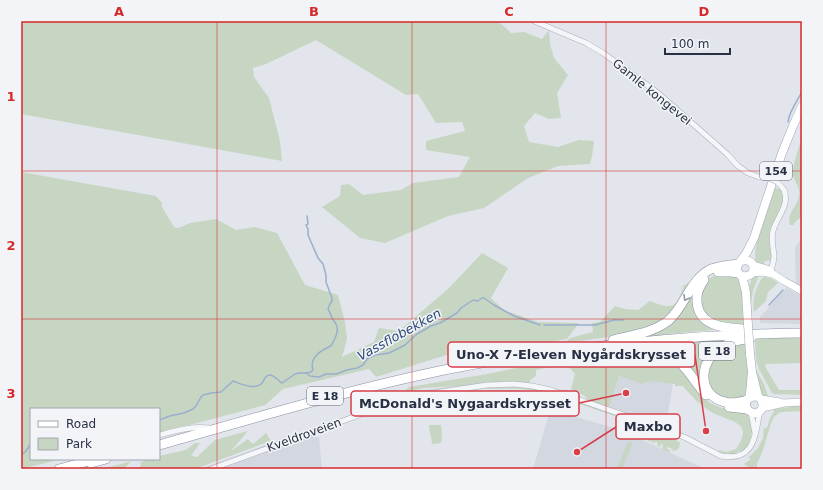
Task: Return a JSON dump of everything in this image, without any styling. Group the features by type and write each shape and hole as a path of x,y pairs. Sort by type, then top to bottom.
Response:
{"highway":[{"name":"E 18","path":"597,343 651,331 661,326 676,313 695,283 704,273 715,268 746,269"},
{"name":"E 18","path":"746,269 716,272 706,277 698,289 697,296 697,304 702,316 707,321 726,328 802,332"},
{"name":"E 18","path":"160,441 307,400 415,374 514,355 597,343 683,335 763,330"},
{"name":"E 18","path":"160,445 335,396 450,369 513,358 610,345 716,336 802,332"},
{"name":"E 18","path":"748,405 725,402 713,396 709,391 705,385 703,376 704,369 712,355 723,346 740,340 802,332"},
{"name":"E 18","path":"610,345 642,346 664,350 680,361 705,394 712,400 725,406 748,405"},
{"path":"70,469 102,460"},
{"path":"59,469 83,461"}],"main road":[{"name":"154","path":"746,269 754,238 785,146 802,106"},
{"path":"761,409 763,404 752,372 750,354 746,269 763,267 802,292"},
{"path":"748,405 752,372"},
{"path":"748,405 753,396 784,403"},
{"path":"748,405 756,413 761,409 784,403 802,402"}],"street":[{"name":"Gamle kongevei","path":"534,21 586,43 603,53 658,94 720,148 738,166 748,173 774,180 781,186 784,190 786,199 776,223 772,238 774,256 771,273"},
{"name":"Kveldroveien","path":"211,469 405,399 478,386 501,384 524,385 551,390 669,431 726,457 739,455 751,446 756,435 761,409"},
{"path":"748,405 756,435"},
{"path":"160,436 201,427 208,428"}],"shaded area":[{"path":"802,239 802,286 796,284 795,250 796,246"},
{"path":"786,288 802,296 802,324 760,323 760,317"},
{"path":"619,376 673,382 666,427 609,408"},
{"path":"549,414 576,417 621,430 705,469 533,469"},
{"path":"304,431 319,438 322,469 200,469"}],"green space":[{"path":"21,21 498,21 511,33 524,32 542,39 549,30 550,44 554,58 568,75 557,93 561,118 549,119 535,113 524,126 529,142 558,147 579,140 594,141 592,156 590,164 558,166 528,178 484,208 448,216 385,243 360,238 322,207 340,196 341,185 349,184 363,195 401,190 413,183 459,177 470,157 426,150 426,141 465,131 462,122 436,123 418,94 406,95 316,40 266,64 253,68 254,77 269,98 280,141 282,161 21,114"},
{"path":"802,139 802,155 800,153 802,158 802,217 793,225 790,225 789,220 791,213 799,196 798,186 793,172"},
{"path":"21,172 156,196 162,203 162,207 176,228 190,223 216,219 236,230 255,227 277,233 305,285 338,295 345,322 347,339 342,357 374,342 379,328 399,331 449,288 482,253 508,268 491,298 504,310 538,322 579,323 567,339 544,343 472,347 376,377 369,369 283,389 265,405 160,433 160,408 30,408 30,460 58,460 21,469"},
{"path":"774,188 781,189 784,200 769,235 772,260 765,261 763,265 756,262 756,247 761,226"},
{"path":"717,274 735,275 738,280 743,292 745,326 734,327 709,319 699,304 701,286 708,279"},
{"path":"759,275 753,291 751,303 750,282"},
{"path":"765,277 778,283 768,292 766,301 754,312 753,303 756,290 762,278"},
{"path":"688,283 688,290 678,306 657,326 616,336 565,343 570,338 593,332 592,323 600,322 615,306 625,309 638,310 650,301 664,306 672,306 678,300 683,286"},
{"path":"693,288 694,304 722,329 638,337 660,329"},
{"path":"746,336 714,350 704,387 694,377 649,343"},
{"path":"802,337 802,363 765,364 779,390 802,390 802,395 772,393 759,369 756,360 755,340 765,338"},
{"path":"747,340 749,385 743,397 725,400 709,389 706,372 719,351"},
{"path":"634,348 654,350 676,362 710,403 722,408 745,413 749,417 752,427 752,433 746,448 732,454 718,451 727,452 736,449 743,433 742,428 733,421 713,413 704,407 683,386 649,381 641,384 619,376 609,408 587,399 585,396 571,389 575,374 566,363 536,370 536,376 530,380 530,383 506,381 431,390 396,398 355,413 354,408 367,399 403,396 420,391 455,386 424,388 403,392 409,387 487,374 569,357 581,358 581,365 594,366 618,352 617,349","holes":["639,356 658,363 657,367 636,361"]},
{"path":"755,368 763,382 769,398 764,396 759,390"},
{"path":"492,387 520,387 558,395 680,438 679,439 550,394 518,389 486,389"},
{"path":"510,390 528,392 559,399 549,414 520,408 502,411 487,391"},
{"path":"792,405 802,405 802,411 782,412 774,417 757,464 757,469 751,469 744,464 751,459 748,458 758,448 763,438 764,428 767,428 770,418 774,412 773,410 790,407"},
{"path":"429,425 441,425 441,443 432,444"},
{"path":"248,431 231,451 248,439 253,444 266,433 271,441 195,469 135,469 141,466 140,463 145,460 160,460 160,456 186,450 195,443 200,443 191,456 197,457 215,440"},
{"path":"648,438 662,438 664,440 670,438 671,440 676,440 680,443 679,448 672,451 673,449 667,447 667,449 671,451 669,452 662,449 663,445 661,444 660,447 658,446 657,442 654,443 648,441"},
{"path":"628,442 633,442 622,469 617,469"},
{"path":"131,461 124,469 103,469"}],"waterway":[{"path":"788,122 792,110 802,92"},
{"path":"306,373 313,370 312,366 314,358 323,350 331,346 337,330 336,324 328,309 332,298 326,282 323,264 318,258 308,235 306,225 308,224 307,216"},
{"path":"769,305 783,290"},
{"name":"Vassflobekken","path":"160,420 193,409 203,395 221,392 233,381 248,386 256,386 260,385 269,375 282,383 299,373 306,373 310,376 319,377 326,374 336,374 357,368 363,365 367,359 375,355 389,353 405,345 417,334 457,313 461,308 473,300 478,301 484,298 514,316 540,325"},
{"name":"Vassflobekken","path":"544,325 595,325 614,320 623,320"},
{"name":"Vassflobekken","path":"21,454 25,453 30,445"}],"place":[{"name":"McDonald's Nygaardskrysset","path":"626,393"},
{"name":"Uno-X 7-Eleven Nygårdskrysset","path":"706,431"},
{"name":"Maxbo","path":"577,452"}]}
